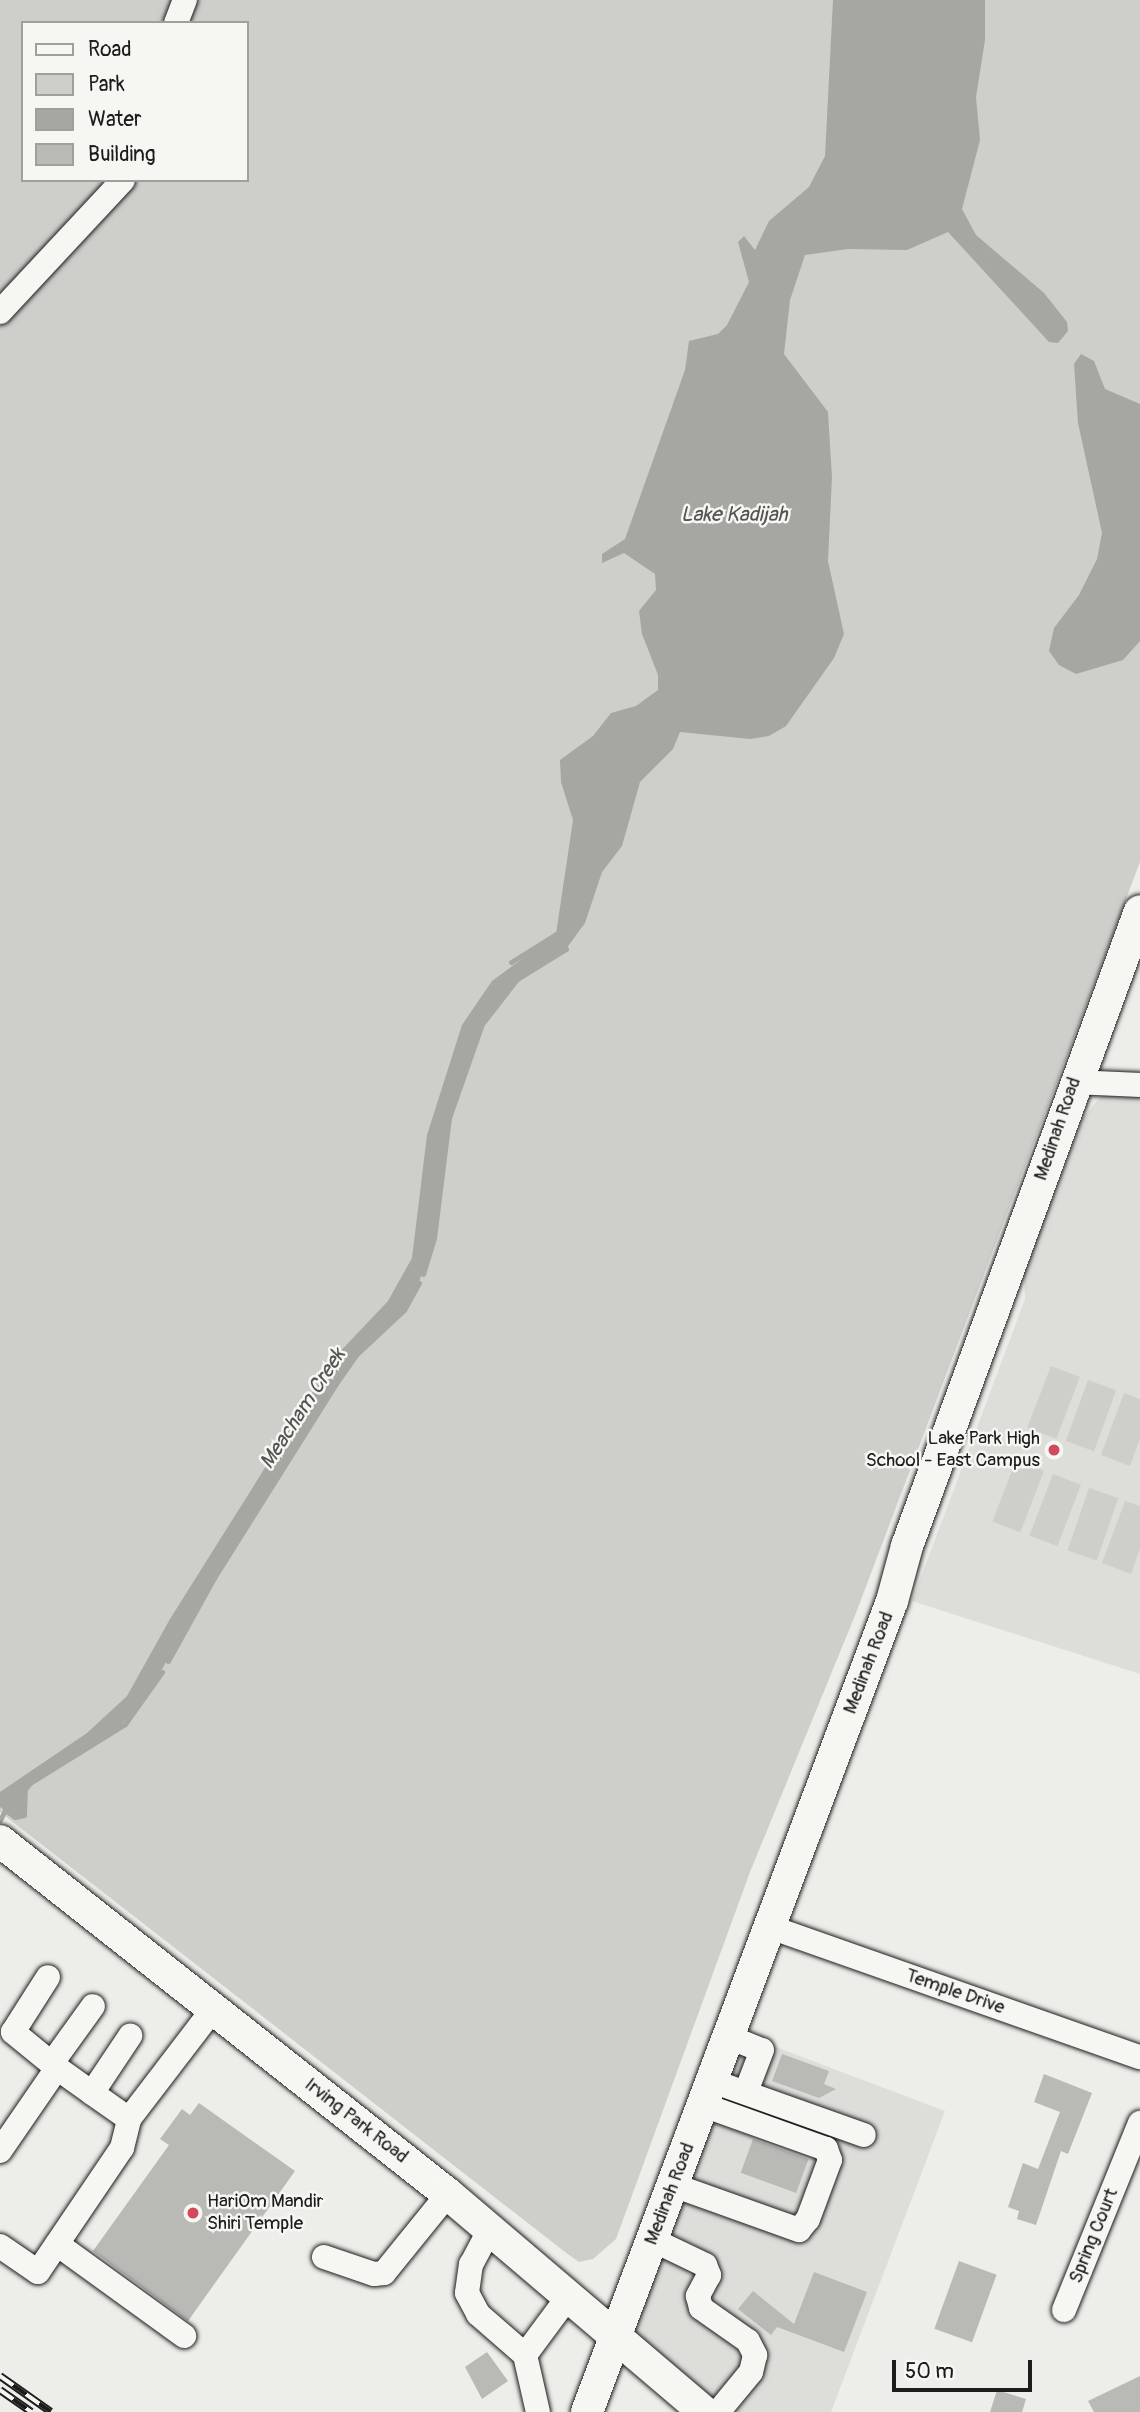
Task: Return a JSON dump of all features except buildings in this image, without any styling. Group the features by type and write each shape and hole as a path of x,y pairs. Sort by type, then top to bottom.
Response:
{"main road":[{"name":"Medinah Road","path":"587,2412 892,1601 907,1546 997,1307 1074,1082 1140,911"},
{"name":"Irving Park Road","path":"0,1841 448,2194 704,2412"}],"street":[{"path":"177,21 185,0"},
{"path":"0,312 121,182"},
{"path":"1074,1082 1140,1085"},
{"name":"Temple Drive","path":"770,1927 1140,2057"},
{"path":"48,1978 13,2032 129,2119"},
{"path":"0,2151 93,2006"},
{"path":"0,2246 38,2272 122,2148 129,2119 213,2008"},
{"path":"92,2093 130,2036"},
{"path":"729,2037 762,2050 746,2092"},
{"path":"708,2093 746,2092 864,2135"},
{"path":"673,2185 799,2230 808,2219 830,2160 826,2149 708,2093"},
{"name":"Spring Court","path":"1064,2310 1140,2123"},
{"path":"324,2256 374,2274 384,2273 448,2194"},
{"path":"490,2229 471,2264 467,2293 478,2314 525,2354 538,2412"},
{"path":"653,2240 705,2264 709,2275 698,2296 701,2308 748,2341 755,2355 751,2372 718,2412"},
{"path":"57,2244 184,2336"},
{"path":"525,2354 568,2297"}],"shaded area":[{"name":"Lake Park High School - East Campus","path":"1140,1094 1140,1674 912,1601 1025,1299 1024,1276 1083,1118 1102,1095"},
{"path":"739,2033 945,2111 831,2412 723,2412 630,2327"}],"green space":[{"path":"0,0 1140,0 1140,862 856,1613 750,1872 616,2239 593,2259 579,2262 0,1812"},
{"path":"1051,1366 1080,1377 1056,1439 1027,1428"},
{"path":"1088,1380 1116,1390 1094,1451 1066,1441"},
{"path":"1124,1393 1140,1399 1140,1439 1130,1466 1101,1455"},
{"path":"1016,1460 1044,1471 1020,1532 992,1522"},
{"path":"1053,1474 1081,1485 1057,1546 1029,1536"},
{"path":"1089,1488 1118,1498 1097,1560 1068,1550"},
{"path":"1125,1501 1140,1506 1140,1549 1131,1574 1102,1563"}],"water":[{"name":"Lake Kadijah","path":"833,0 985,0 985,40 976,97 980,140 962,209 976,235 1044,293 1067,322 1068,331 1058,343 1049,342 948,232 907,250 848,249 805,255 790,300 784,354 828,412 832,477 828,561 844,634 834,658 786,726 769,736 750,739 680,732 673,749 640,782 622,846 602,872 585,923 566,949 517,979 482,1024 449,1118 434,1238 417,1288 404,1310 357,1354 335,1385 214,1578 141,1706 109,1736 30,1783 25,1789 24,1815 15,1817 0,1807 0,1792 87,1733 127,1696 170,1619 334,1358 388,1301 412,1258 427,1135 462,1025 492,981 556,934 573,820 561,782 560,760 593,736 611,713 636,706 658,690 658,675 642,634 639,611 656,590 655,574 624,553 602,563 602,554 625,539 685,370 689,341 718,334 727,325 749,282 738,242 744,236 755,250 769,221 809,187 825,156"},
{"path":"1081,354 1094,361 1105,389 1140,404 1140,641 1123,660 1076,674 1059,665 1049,651 1054,628 1079,595 1097,559 1102,533 1078,423 1074,364"}],"waterway":[{"name":"Meacham Creek","path":"423,1274 434,1238 449,1118 482,1024 517,979 566,949 556,934 511,962"},
{"name":"Meacham Creek","path":"168,1661 214,1578 335,1385 357,1354 404,1310 419,1283"},
{"name":"Meacham Creek","path":"0,1820 5,1810 15,1817 24,1815 25,1789 30,1783 125,1724 162,1672"}],"railway":[{"path":"0,2376 51,2412"},
{"path":"0,2390 31,2412"}],"place":[{"name":"Lake Park High School - East Campus","path":"1054,1450"},
{"name":"HariOm Mandir Shiri Temple","path":"193,2213"}]}
